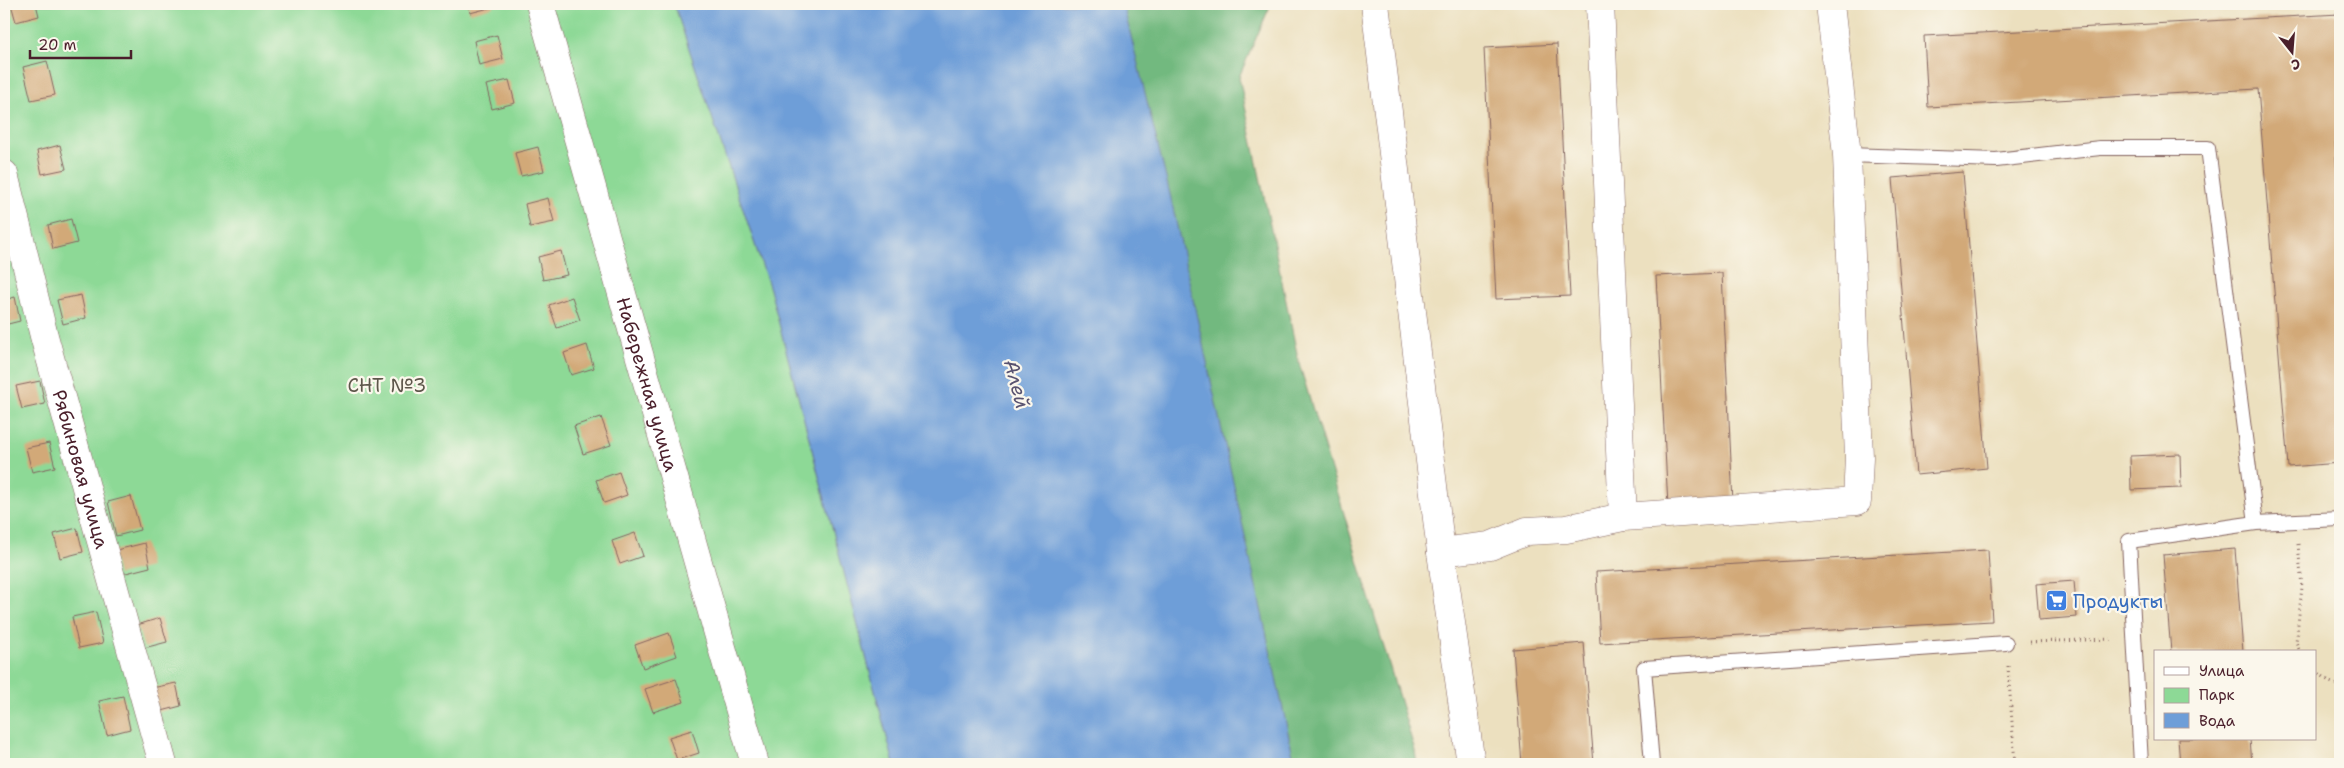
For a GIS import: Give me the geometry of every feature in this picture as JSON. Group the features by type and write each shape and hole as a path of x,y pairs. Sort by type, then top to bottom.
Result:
{"street":[{"name":"Набережная улица","path":"540,4 755,764"},
{"path":"1375,4 1442,552 1471,764"},
{"path":"1600,4 1623,517"},
{"path":"1442,552 1490,546 1527,531 1566,529 1623,517 1857,501 1859,457 1847,155 1830,4"},
{"name":"Рябиновая улица","path":"4,174 44,336 163,764"}],"lane":[{"path":"1847,155 1996,160 2100,148 2208,148 2256,523"},
{"path":"2141,764 2129,540 2256,523 2340,519"},
{"path":"1652,764 1644,668 2006,643"}],"path":[{"path":"2295,521 2302,587 2296,642 2299,650"},
{"path":"2015,764 2006,643 2134,638"},
{"path":"2316,671 2330,682 2340,686"}],"green space":[{"name":"СНТ №3","path":"4,4 674,4 770,289 894,764 4,764"},
{"path":"1108,4 1271,4 1239,77 1299,363 1415,751 1417,764 1236,764"}],"water":[{"name":"Алей","path":"674,4 1123,4 1170,194 1295,764 894,764 770,289"}],"building":[{"path":"11,4 36,4 39,16 16,22"},
{"path":"468,4 493,4 493,7 470,13"},
{"path":"2340,14 2340,141 2335,142 2340,228 2340,463 2288,467 2258,89 1928,107 1924,36"},
{"path":"497,35 503,59 479,65 474,41"},
{"path":"1557,44 1570,296 1496,299 1484,48"},
{"path":"47,61 55,95 31,100 23,67"},
{"path":"509,80 515,103 492,109 486,85"},
{"path":"60,145 66,169 42,174 37,151"},
{"path":"538,147 544,171 521,176 515,153"},
{"path":"1963,172 1987,468 1916,475 1892,178"},
{"path":"548,198 554,222 530,227 525,204"},
{"path":"71,219 77,243 53,249 48,225"},
{"path":"561,251 567,275 543,280 538,257"},
{"path":"1722,273 1733,503 1668,506 1656,276"},
{"path":"81,295 86,318 63,324 57,300"},
{"path":"15,297 20,321 4,325 4,300"},
{"path":"572,297 580,320 557,328 549,305"},
{"path":"587,345 594,368 571,375 564,353"},
{"path":"40,381 45,404 22,409 16,386"},
{"path":"601,417 611,445 583,454 574,426"},
{"path":"49,443 55,467 32,472 26,448"},
{"path":"2180,454 2181,488 2131,490 2130,456"},
{"path":"619,472 627,495 604,503 596,480"},
{"path":"131,496 140,530 116,536 108,502"},
{"path":"77,528 83,552 60,558 54,534"},
{"path":"635,533 643,556 620,564 612,541"},
{"path":"145,543 150,567 118,575 112,551"},
{"path":"2235,549 2243,650 2171,650 2163,555"},
{"path":"1988,550 1992,621 1600,643 1596,572"},
{"name":"Продукты","path":"2074,581 2077,617 2039,620 2036,584"},
{"path":"96,612 103,643 79,648 72,617"},
{"path":"160,618 167,642 144,648 137,625"},
{"path":"669,633 677,656 643,668 635,645"},
{"path":"1584,643 1594,764 1522,764 1513,649"},
{"path":"676,679 684,702 653,712 645,689"},
{"path":"176,683 181,706 158,712 152,688"},
{"path":"123,696 130,729 107,735 99,701"},
{"path":"692,730 699,753 677,760 669,737"},
{"path":"2178,740 2250,740 2252,764 2180,764"}],"place":[{"name":"Продукты","path":"2057,601"}]}
